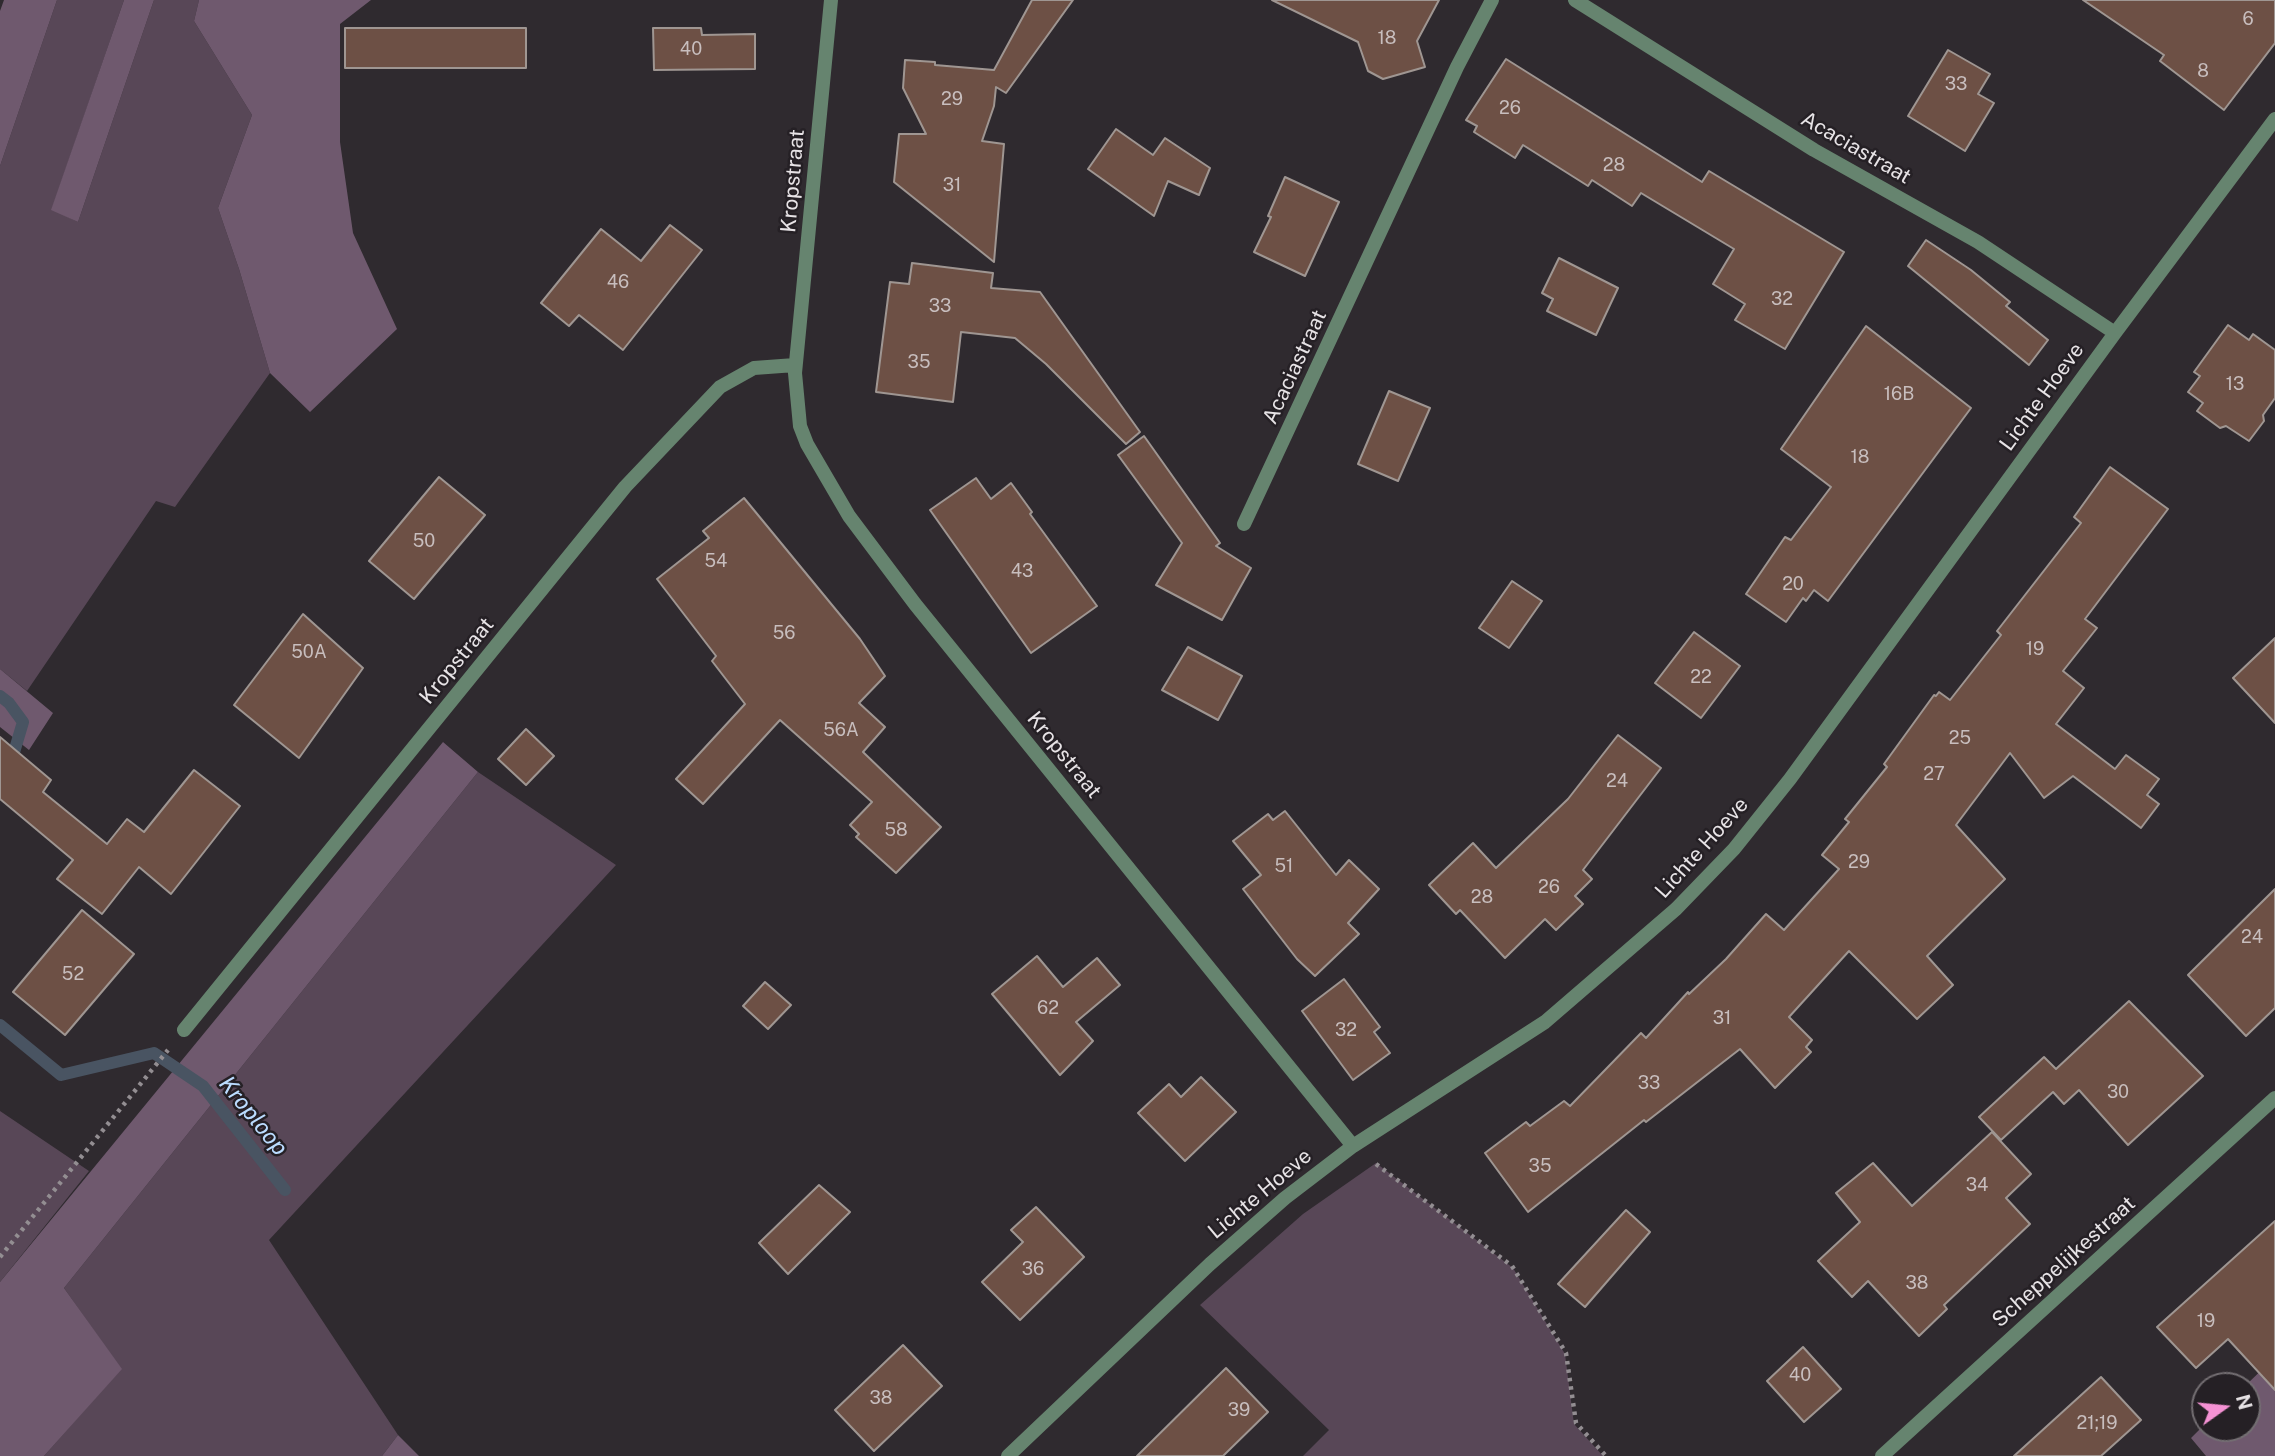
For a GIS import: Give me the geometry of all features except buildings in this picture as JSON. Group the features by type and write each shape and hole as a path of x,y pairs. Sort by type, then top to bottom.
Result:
{"street":[{"name":"Kropstraat","path":"831,0 795,365 800,426 807,444 849,516 915,604 1353,1146"},
{"name":"Acaciastraat","path":"1244,524 1457,67 1492,0"},
{"name":"Acaciastraat","path":"1576,0 1814,150 1978,242 2115,333"},
{"name":"Lichte Hoeve","path":"1008,1456 1210,1264 1285,1198 1353,1146 1545,1022 1676,909 1734,849 1790,779 2115,333 2275,119"},
{"name":"Kropstraat","path":"184,1030 625,487 720,387 754,368 795,365"},
{"name":"Scheppelijkestraat","path":"1882,1456 2275,1098"}],"path":[{"path":"0,1257 146,1079"},
{"path":"1353,1146 1512,1266 1566,1353 1576,1423 1606,1456"}],"shaded area":[{"path":"4,0 57,0 0,166 0,11"},
{"path":"57,0 124,0 52,209 78,222 154,0 199,0 194,21 252,115 218,208 270,373 175,507 156,501 27,691 0,669 0,166"},
{"path":"124,0 154,0 78,222 51,210"},
{"path":"199,0 371,0 340,24 340,142 353,233 397,329 310,412 270,373 218,208 252,115 194,21"},
{"path":"0,669 53,713 29,750 0,727"},
{"path":"443,742 478,772 64,1288 122,1369 44,1456 0,1456 0,1282"},
{"path":"478,772 616,865 269,1240 398,1435 382,1456 44,1456 121,1369 64,1288"},
{"path":"0,1111 89,1171 0,1282"},
{"path":"1376,1163 1513,1268 1565,1354 1574,1424 1603,1456 1303,1456 1329,1430 1200,1305 1303,1214"},
{"path":"2275,1357 2275,1456 2206,1456 2194,1442 2261,1442 2259,1372"},
{"path":"398,1435 419,1456 382,1456"}],"waterway":[{"name":"Kroploop","path":"0,696 9,703 23,722 12,759 0,776"},
{"name":"Kroploop","path":"0,1025 61,1075 154,1053 203,1086 285,1190"}]}
